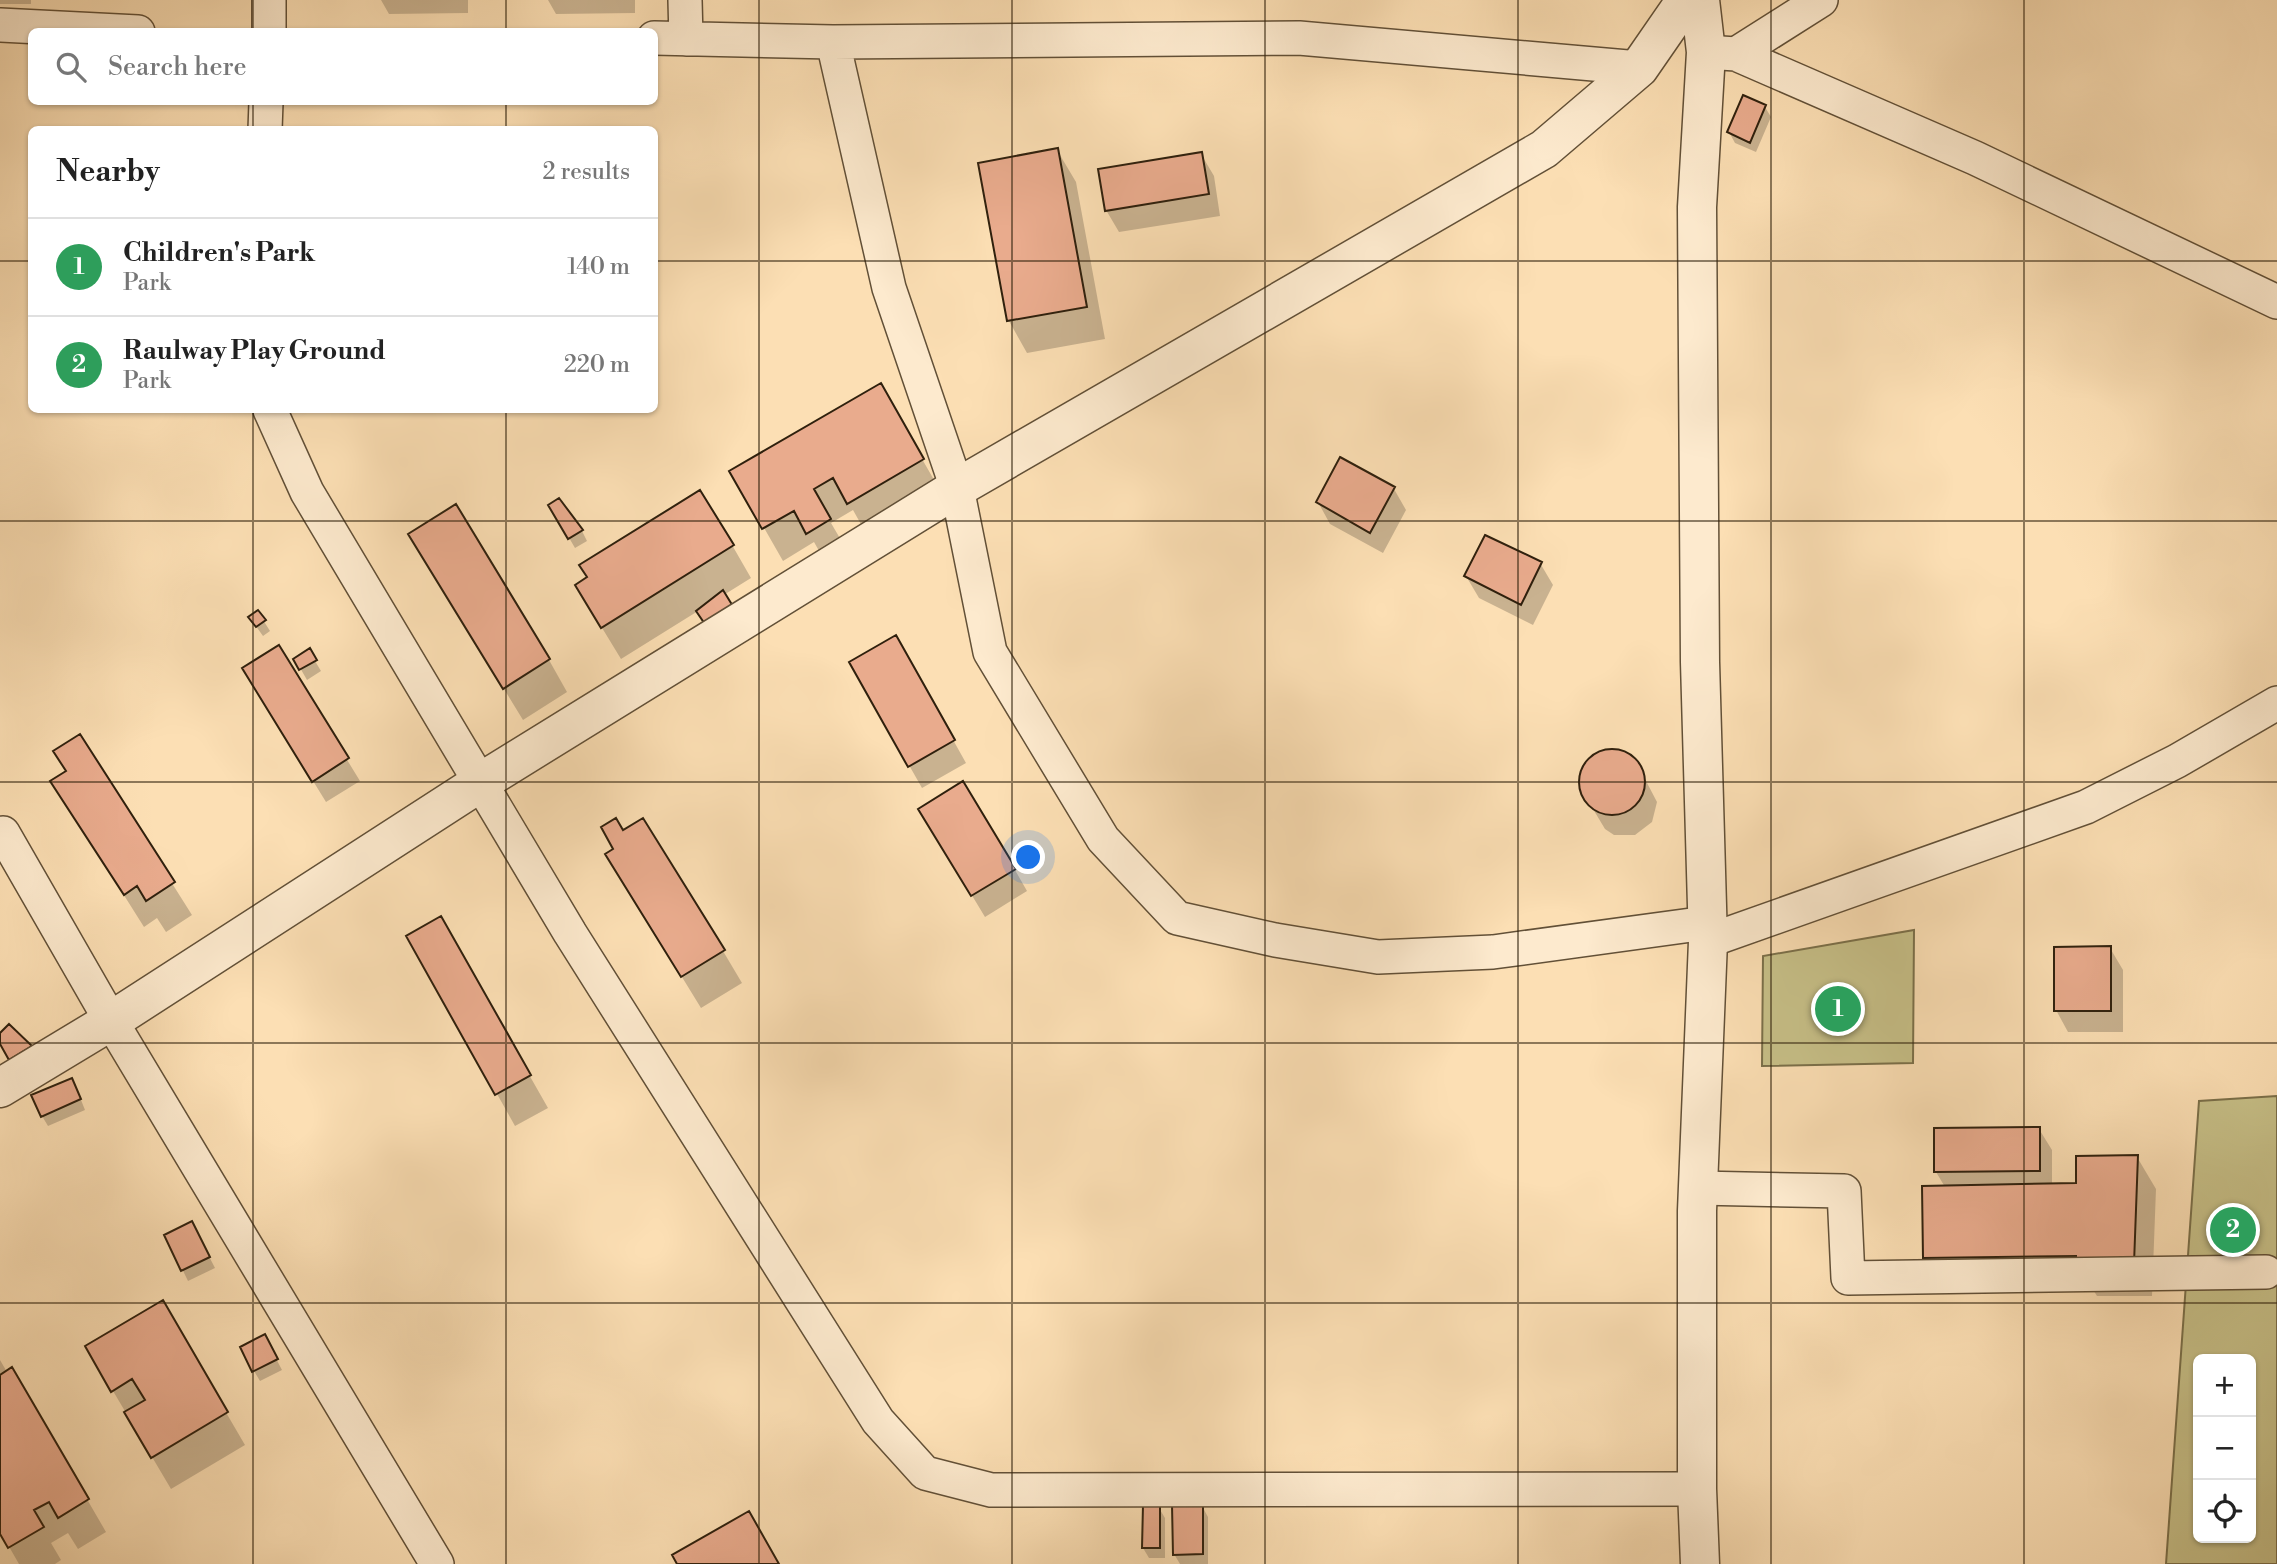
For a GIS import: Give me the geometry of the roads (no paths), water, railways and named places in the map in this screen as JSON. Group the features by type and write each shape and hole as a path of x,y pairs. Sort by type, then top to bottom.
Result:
{"street":[{"path":"269,0 269,28"},
{"path":"685,0 670,38 833,42 1299,37 1639,68"},
{"path":"0,1088 111,1021 481,782 957,488 1544,149 1639,68 1686,0"},
{"path":"1700,0 1721,53 1697,207 1700,662 1707,932 1698,1188 1697,1489 1700,1564"},
{"path":"1721,53 1821,0"},
{"path":"0,25 59,28"},
{"path":"833,42 889,288 957,488 990,652 1102,839 1177,918 1275,940 1378,957 1493,952 1707,932 2086,807 2178,761 2277,703"},
{"path":"1721,53 1975,159 2277,302"},
{"path":"265,126 266,105"},
{"path":"271,413 307,492 570,933 878,1421 925,1473 992,1490 1697,1489"},
{"path":"3,833 111,1021 437,1564"},
{"path":"1698,1188 1844,1191 1848,1278 2266,1272"}],"place":[{"name":"Children's Park","path":"1838,1009"},
{"name":"Raulway Play Ground","path":"2233,1230"}]}
